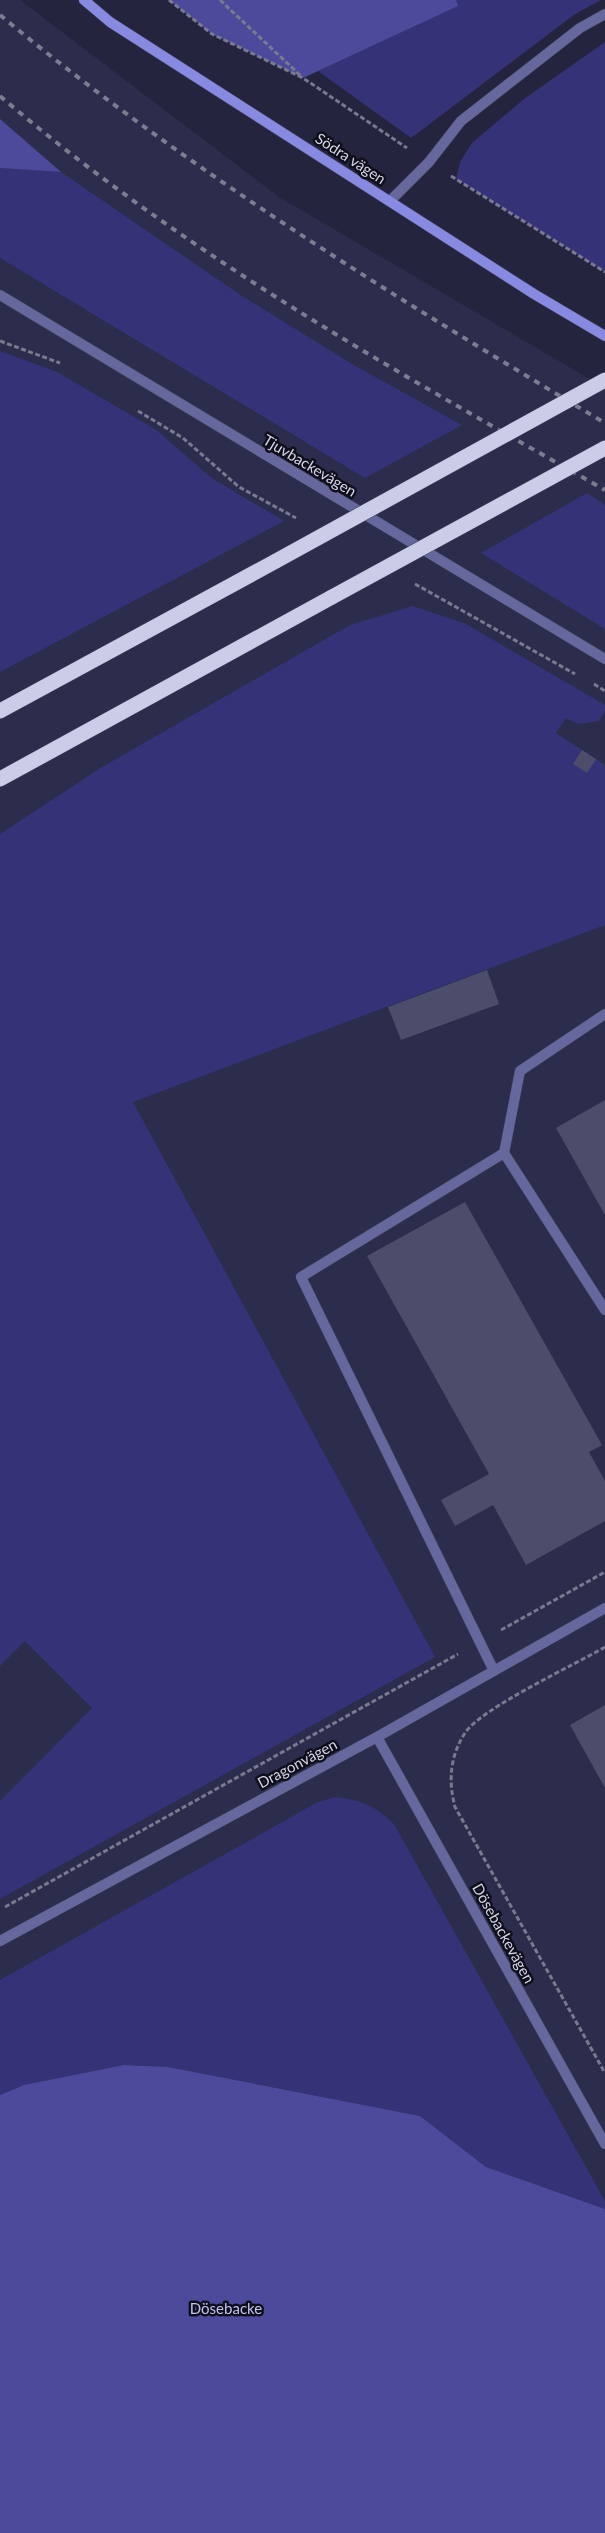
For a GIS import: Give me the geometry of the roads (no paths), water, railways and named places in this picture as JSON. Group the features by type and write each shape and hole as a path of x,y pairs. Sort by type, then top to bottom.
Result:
{"highway":[{"path":"0,711 605,380"},
{"path":"0,779 605,448"}],"main road":[{"name":"Södra vägen","path":"84,0 110,22 534,294 605,336"}],"street":[{"path":"390,200 429,162 461,121 580,28 605,14"},
{"name":"Tjuvbackevägen","path":"0,296 605,659"},
{"path":"605,1014 520,1071 504,1153 605,1310"},
{"path":"494,1672 301,1277 504,1153"},
{"name":"Dragonvägen","path":"0,1941 377,1737 605,1608"},
{"name":"Dösebackevägen","path":"377,1737 605,2144"}],"railway":[{"path":"0,15 71,72 219,180 371,280 605,423"},
{"path":"0,96 71,154 143,208 217,259 369,355 605,490"}],"park label":[{"name":"Dösebacke","path":"226,2308"}]}
